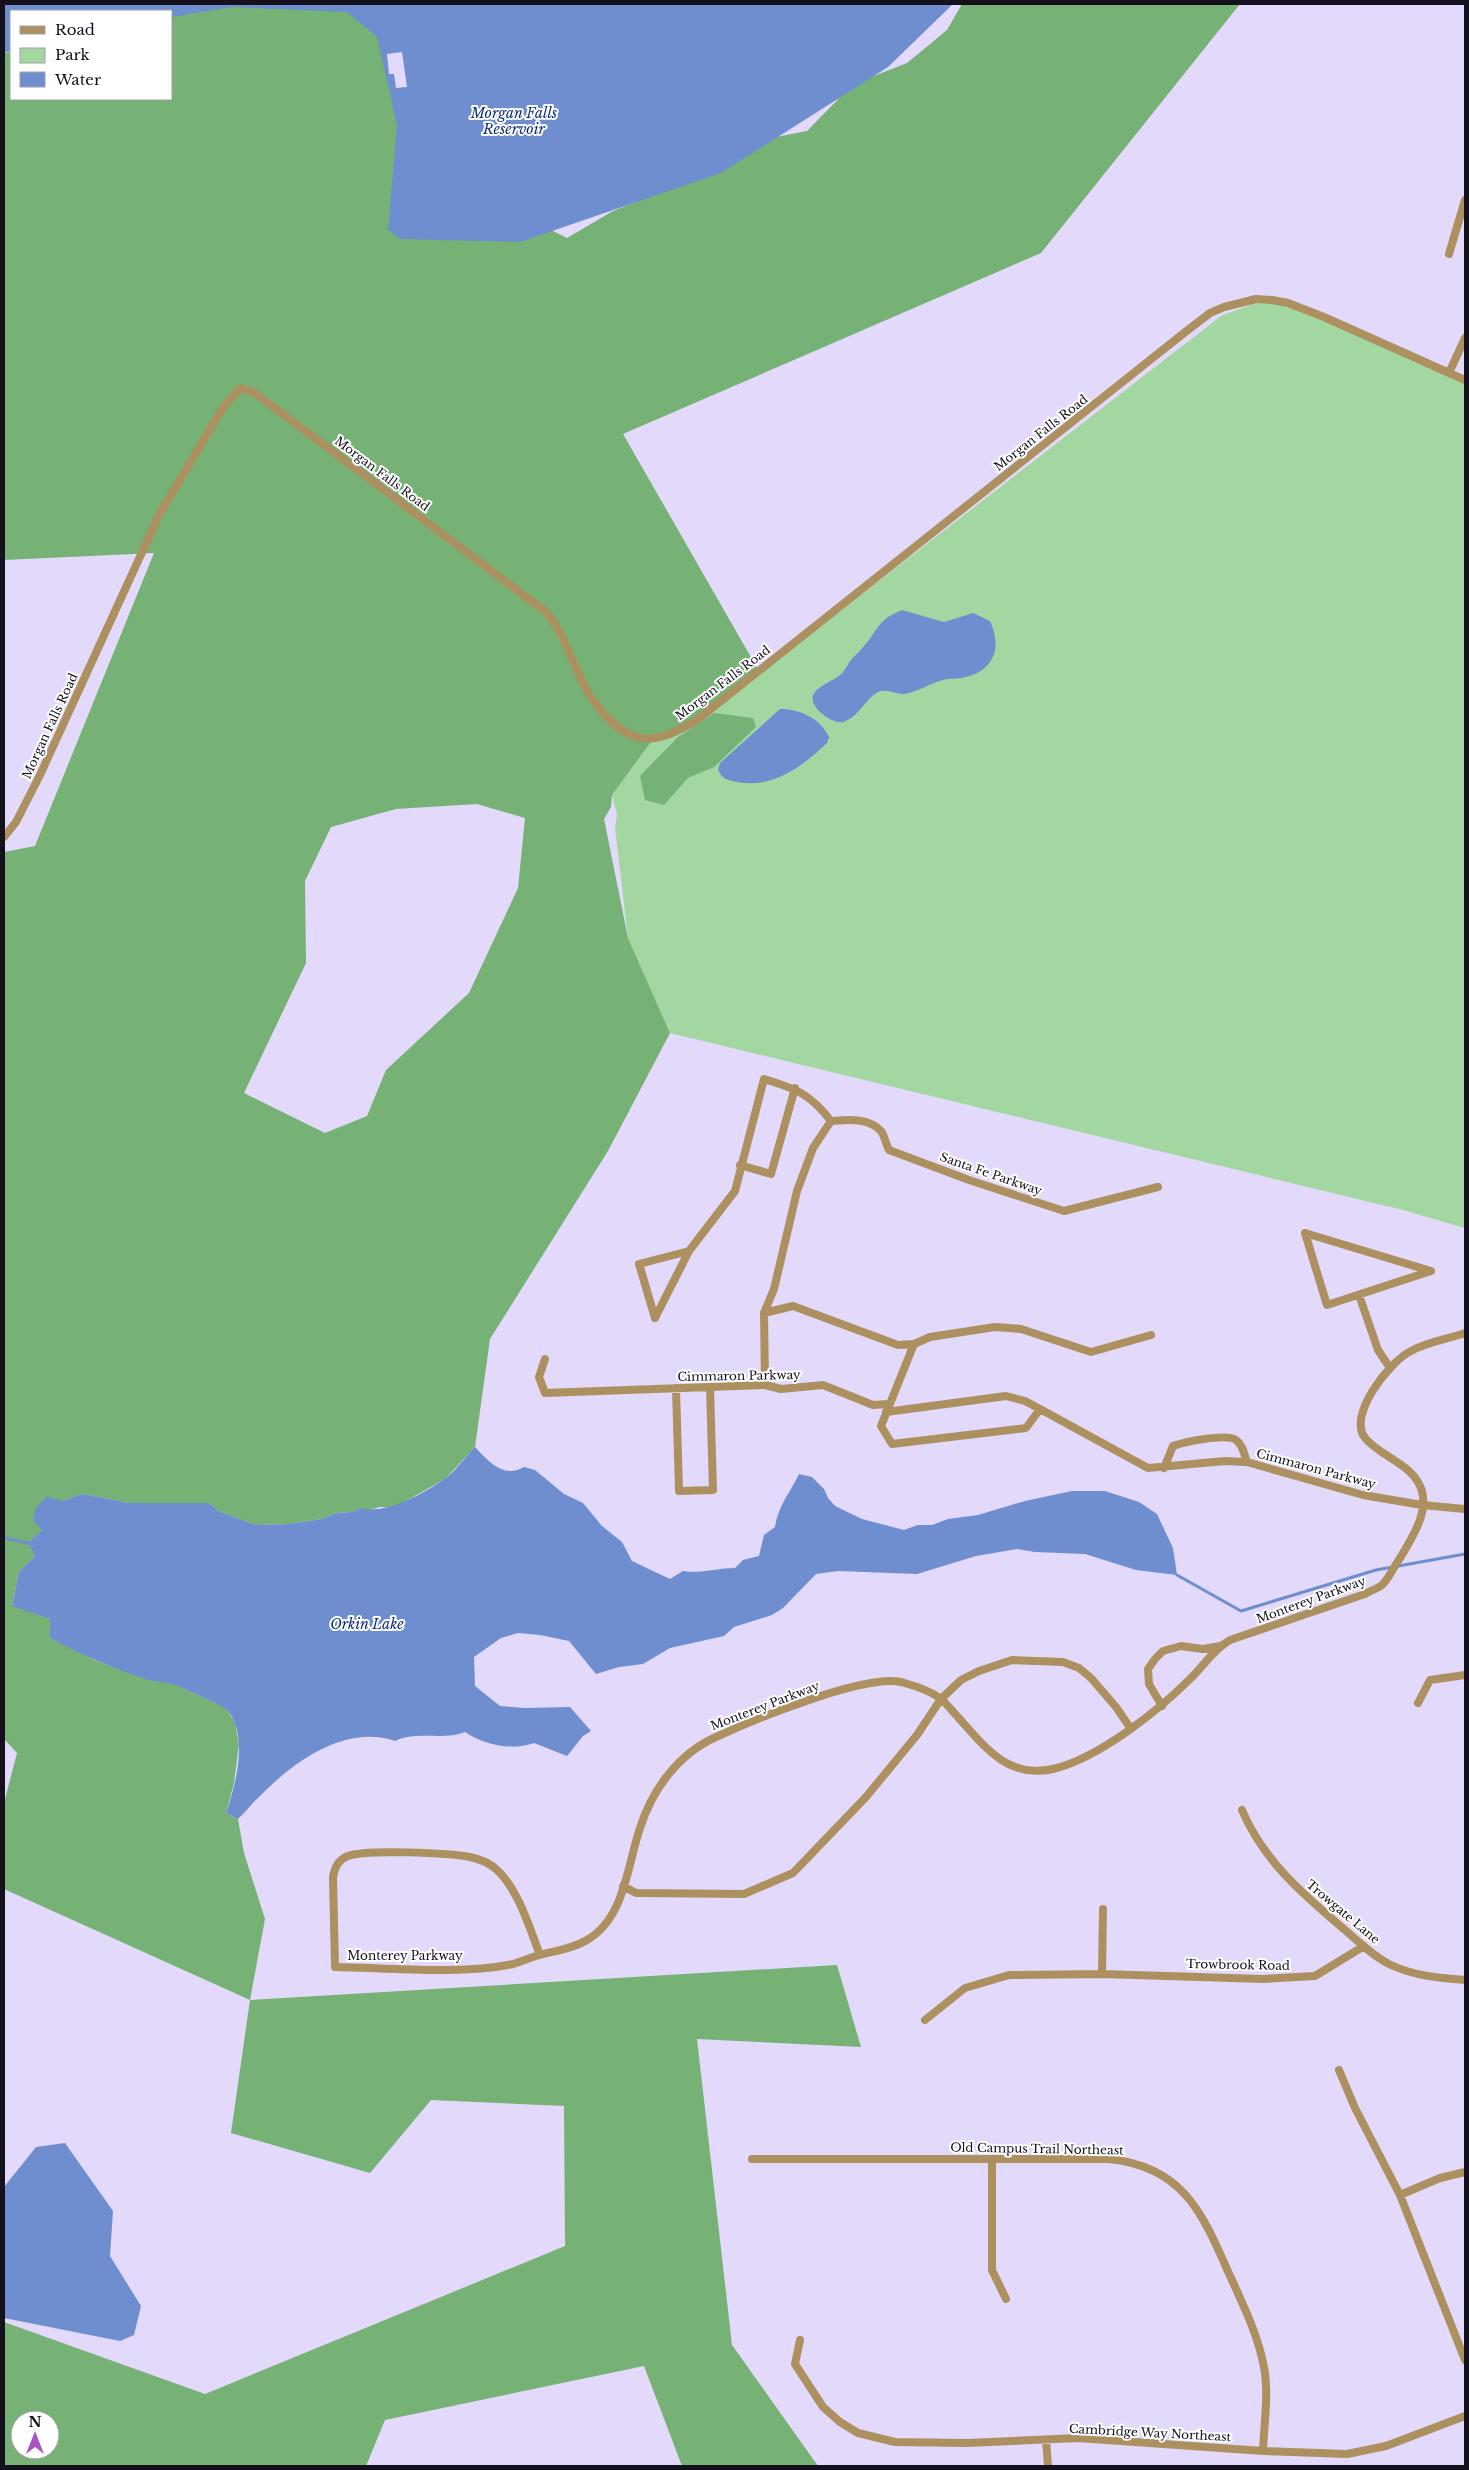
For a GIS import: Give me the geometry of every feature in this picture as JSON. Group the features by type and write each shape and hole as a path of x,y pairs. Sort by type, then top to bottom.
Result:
{"street":[{"path":"1449,254 1465,200"},
{"name":"Morgan Falls Road","path":"4,837 16,822 40,775 160,513 219,414 241,388 255,393 546,612 556,624 584,685 597,705 622,730 636,736 654,739 670,734 696,720 1210,313 1224,307 1256,299 1288,303 1324,317 1465,380"},
{"path":"1449,373 1465,338"},
{"path":"688,1251 639,1264 655,1318 688,1251 735,1191 740,1165 764,1079 795,1088 818,1104 831,1121 813,1148 797,1191 774,1289 764,1313 765,1385"},
{"path":"740,1165 771,1174 795,1088"},
{"name":"Santa Fe Parkway","path":"831,1121 851,1119 866,1122 881,1131 889,1150 968,1180 1064,1211 1158,1187"},
{"path":"1305,1233 1431,1271 1359,1295 1327,1305 1305,1233"},
{"path":"1359,1295 1378,1350 1390,1368"},
{"path":"764,1313 793,1306 898,1345 914,1344 930,1337 995,1327 1020,1329 1090,1352 1152,1335"},
{"path":"1422,1505 1418,1482 1365,1438 1360,1428 1360,1417 1363,1406 1390,1368 1410,1351 1465,1333"},
{"path":"914,1344 881,1426 892,1444 1026,1428 1040,1409"},
{"name":"Cimmaron Parkway","path":"545,1359 539,1377 545,1393 765,1385 781,1389 823,1385 873,1405 887,1408 1006,1396 1025,1401 1148,1468 1225,1461 1246,1462 1363,1496 1465,1509"},
{"path":"676,1388 680,1491 714,1490 710,1387"},
{"path":"1164,1468 1173,1446 1183,1442 1227,1437 1236,1440 1242,1448 1246,1462"},
{"name":"Monterey Parkway","path":"540,1955 525,1916 507,1880 497,1869 485,1862 471,1857 443,1854 365,1853 346,1856 340,1860 335,1868 333,1877 335,1967 485,1967 512,1964 570,1948 594,1935 614,1911 640,1826 654,1796 663,1780 686,1756 703,1743 829,1694 860,1684 885,1681 901,1682 941,1699 991,1755 1009,1765 1027,1770 1050,1769 1068,1764 1131,1729 1162,1706 1193,1677 1220,1646 1230,1640 1365,1594 1382,1584 1418,1525 1422,1505"},
{"name":"Monterey Parkway","path":"1162,1706 1149,1684 1148,1670 1155,1659 1163,1651 1181,1646 1203,1649 1220,1646"},
{"path":"623,1886 636,1893 744,1894 793,1873 866,1797 916,1735 941,1699 961,1680 1012,1660 1063,1662 1079,1668 1091,1678 1116,1707 1131,1729"},
{"path":"1418,1703 1430,1680 1465,1675"},
{"name":"Trowgate Lane","path":"1242,1810 1251,1831 1269,1858 1296,1887 1364,1946 1390,1964 1424,1976 1465,1980"},
{"path":"1102,1974 1103,1909"},
{"name":"Trowbrook Road","path":"925,2020 965,1988 1009,1975 1102,1974 1263,1979 1315,1976 1364,1946"},
{"path":"1339,2070 1354,2108 1400,2195 1465,2360"},
{"path":"992,2159 992,2270 1006,2299"},
{"name":"Old Campus Trail Northeast","path":"752,2160 992,2159 1127,2161 1159,2173 1186,2194 1204,2217 1259,2344 1266,2388 1263,2451"},
{"path":"1400,2195 1440,2178 1465,2172"},
{"name":"Cambridge Way Northeast","path":"800,2340 795,2364 823,2407 840,2422 858,2433 895,2442 1078,2438 1324,2454 1364,2452 1465,2416"},
{"path":"1046,2440 1048,2466"}],"green space":[{"path":"160,4 383,4 527,218 567,238 613,211 680,184 740,144 807,131 853,84 907,63 947,30 962,4 1240,4 1041,253 623,434 760,673 702,718 654,738 612,795 611,807 604,819 628,938 670,1033 608,1151 490,1339 475,1447 445,1479 395,1507 379,1507 368,1511 359,1508 353,1512 337,1513 322,1519 289,1524 256,1525 218,1511 209,1503 130,1503 82,1494 61,1501 42,1530 28,1543 35,1556 19,1572 12,1605 50,1619 50,1638 97,1661 151,1680 174,1684 226,1708 235,1723 239,1744 234,1783 226,1813 238,1819 244,1853 265,1919 250,2000 4,1889 4,1803 17,1753 4,1739 4,852 35,846 154,553 4,560 4,54 10,51 10,100 172,100 172,10","holes":["477,804 525,818 518,888 469,993 386,1070 367,1116 325,1133 244,1093 306,963 305,881 331,827 396,809"]},
{"path":"1274,296 1361,330 1465,381 1465,1228 1403,1210 670,1033 628,938 615,828 617,815 612,795 654,738 702,718 1221,316"},
{"path":"714,713 753,718 756,727 714,767 688,778 664,805 645,800 640,776 678,737"},
{"path":"837,1965 861,2047 697,2039 732,2345 818,2466 682,2466 644,2366 385,2420 366,2466 4,2466 4,2322 205,2394 565,2246 564,2106 431,2100 370,2173 231,2133 250,2000"}],"water":[{"name":"Morgan Falls Reservoir","path":"4,4 953,4 888,67 721,173 520,242 400,239 388,230 397,125 377,37 347,12 232,7 172,17 172,10 10,10 10,50 4,53"},
{"path":"902,610 944,622 973,613 990,621 994,631 995,650 988,665 973,675 943,680 904,694 878,692 849,720 843,722 826,717 816,708 813,702 815,692 842,673 882,622"},
{"path":"780,709 802,713 815,720 829,737 827,743 797,768 774,779 750,783 728,780 723,777 718,770 720,763"},
{"name":"Orkin Lake","path":"475,1447 491,1463 503,1470 517,1470 524,1467 535,1470 564,1494 583,1503 602,1526 622,1542 632,1561 670,1579 683,1571 696,1572 735,1568 743,1560 759,1556 764,1535 775,1527 782,1506 799,1474 812,1477 824,1489 828,1498 835,1506 862,1519 904,1530 918,1525 932,1525 948,1519 978,1515 1025,1501 1072,1491 1105,1491 1139,1502 1157,1514 1173,1548 1177,1575 1136,1570 1085,1554 1035,1552 1017,1549 976,1556 917,1574 838,1571 816,1574 783,1608 772,1615 734,1627 724,1636 670,1648 643,1664 619,1667 596,1674 569,1641 518,1633 501,1638 474,1657 475,1686 500,1706 525,1708 570,1707 591,1731 583,1736 567,1756 534,1743 508,1746 489,1743 465,1732 448,1736 412,1736 395,1741 376,1737 357,1738 339,1742 304,1759 273,1784 238,1819 226,1813 237,1774 239,1746 234,1720 227,1710 176,1685 136,1676 74,1650 50,1638 50,1619 12,1606 19,1572 35,1556 28,1543 42,1530 33,1520 36,1508 47,1496 61,1501 82,1494 130,1503 209,1503 218,1511 256,1525 289,1524 322,1519 337,1513 353,1512 359,1508 380,1509 403,1502 424,1492 447,1477"},
{"path":"65,2143 113,2211 110,2256 141,2306 134,2335 120,2341 4,2318 4,2187 36,2147"}],"pier":[{"path":"402,52 407,87 396,88 394,74 389,74 387,54"}],"waterway":[{"path":"4,1538 28,1543"},
{"path":"1177,1575 1241,1611 1376,1570 1465,1554"}]}
